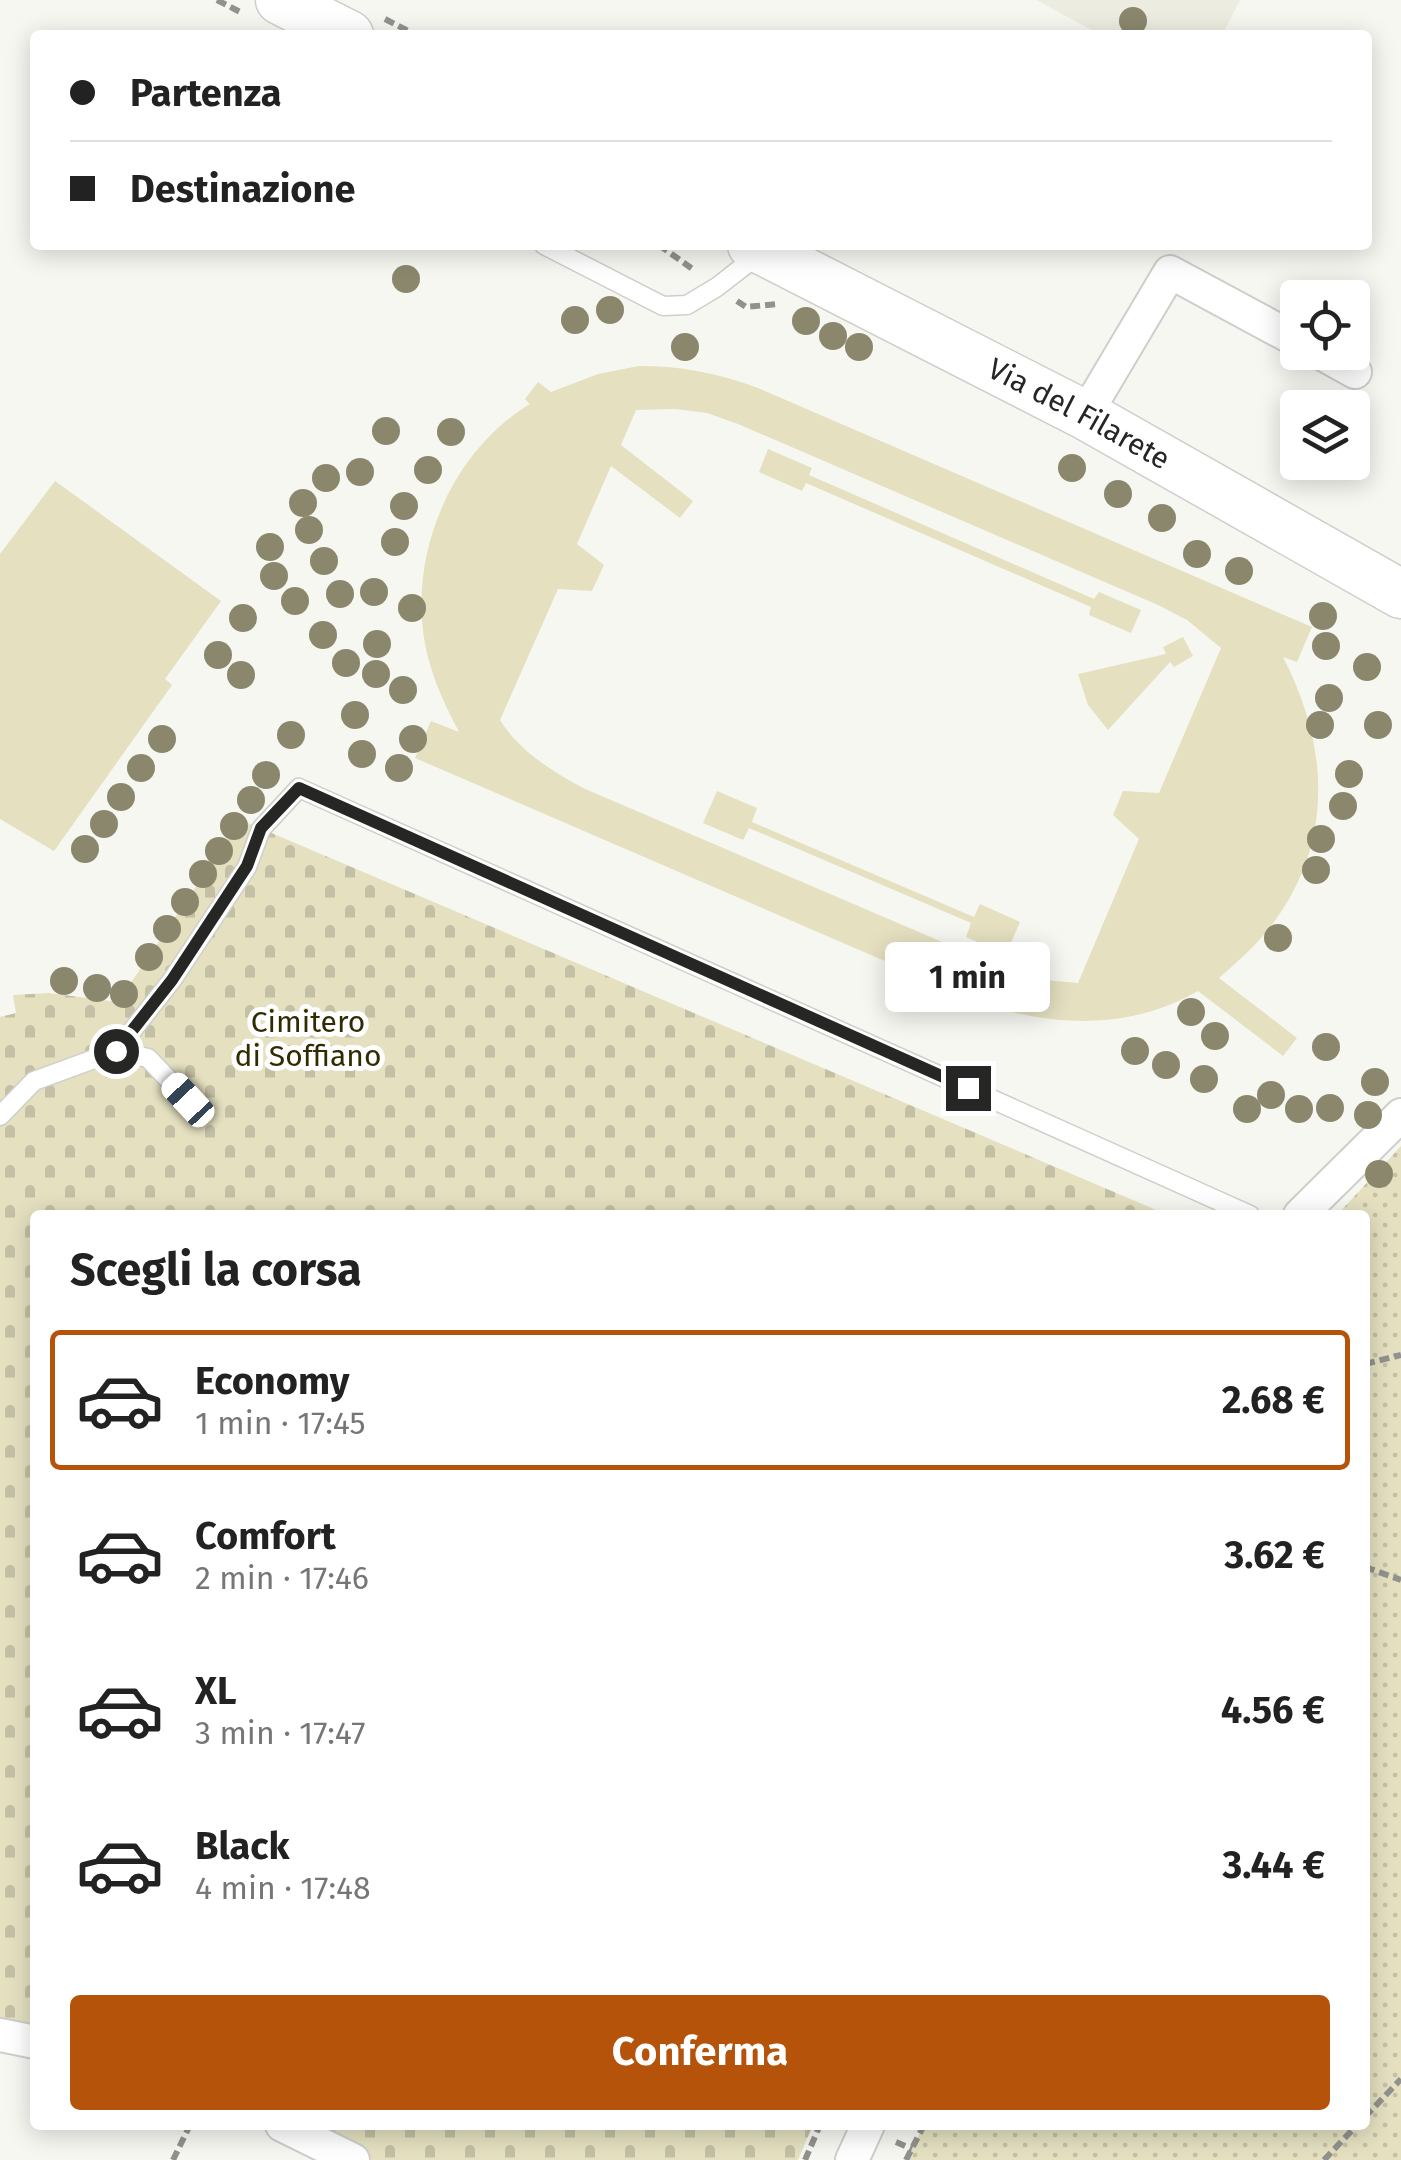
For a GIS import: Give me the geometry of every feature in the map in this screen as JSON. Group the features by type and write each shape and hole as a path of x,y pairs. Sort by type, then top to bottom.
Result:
{"street":[{"path":"280,0 339,30"},
{"name":"Via del Filarete","path":"762,250 1086,415 1401,594"},
{"path":"1086,415 1170,272 1280,331"},
{"path":"1351,370 1355,372"},
{"path":"1305,1210 1401,1115"},
{"path":"0,2034 30,2041"},
{"path":"292,2130 353,2160"},
{"path":"852,2160 866,2130"}],"lane":[{"path":"554,250 663,306 687,305 717,287 756,250"},
{"path":"0,1116 34,1081 116,1051 172,980 247,866 261,828 299,788 1239,1210"},
{"path":"116,1051 148,1058 188,1100"}],"path":[{"path":"1370,1363 1401,1355"},
{"path":"1370,1569 1401,1580"},
{"path":"1370,2112 1401,2079"},
{"path":"172,2160 187,2130"},
{"path":"805,2160 818,2130"},
{"path":"906,2160 921,2130"},
{"path":"1324,2160 1352,2130"}],"shaded area":[{"path":"1036,0 1240,0 1225,30 1092,30"}],"green space":[{"path":"639,366 670,367 714,374 758,388 1312,627 1297,662 1283,657 1309,723 1316,757 1316,825 1294,890 1274,922 1219,978 1297,1038 1283,1056 1198,991 1147,1012 1095,1021 1042,1018 989,1006 415,758 431,721 459,732 432,670 422,625 427,552 438,516 475,452 500,426 530,404 525,399 538,382 551,392 598,374","holes":["636,410 707,413 1158,605 1187,620 1221,648 1159,793 1123,791 1113,815 1139,839 1078,983 1034,979 1003,968 583,788 527,751 500,720 558,589 592,591 604,565 577,544 611,466 680,518 693,501 621,445"]},
{"path":"768,449 812,468 809,475 1094,599 1099,592 1141,610 1131,633 1089,615 1091,607 806,483 802,491 759,472"},
{"path":"55,481 221,601 165,679 172,685 54,851 0,819 0,554"},
{"path":"1183,637 1193,656 1174,667 1170,662 1108,730 1088,705 1078,674 1166,654 1163,647"},
{"path":"717,791 757,808 752,822 974,917 980,904 1020,922 1006,954 966,937 971,923 749,828 743,840 703,823"},
{"name":"Cimitero di Soffiano","path":"241,820 1156,1210 30,1210 30,2026 0,2020 0,1017 16,1013 13,995 49,993 118,1002"},
{"path":"1401,1146 1401,2160 906,2160 921,2130 1370,2130 1370,1210 1342,1210"},
{"path":"318,2130 811,2130 798,2160 370,2160"}],"route":[{"path":"116,1051 172,980 247,866 261,828 299,788 968,1088"}]}
